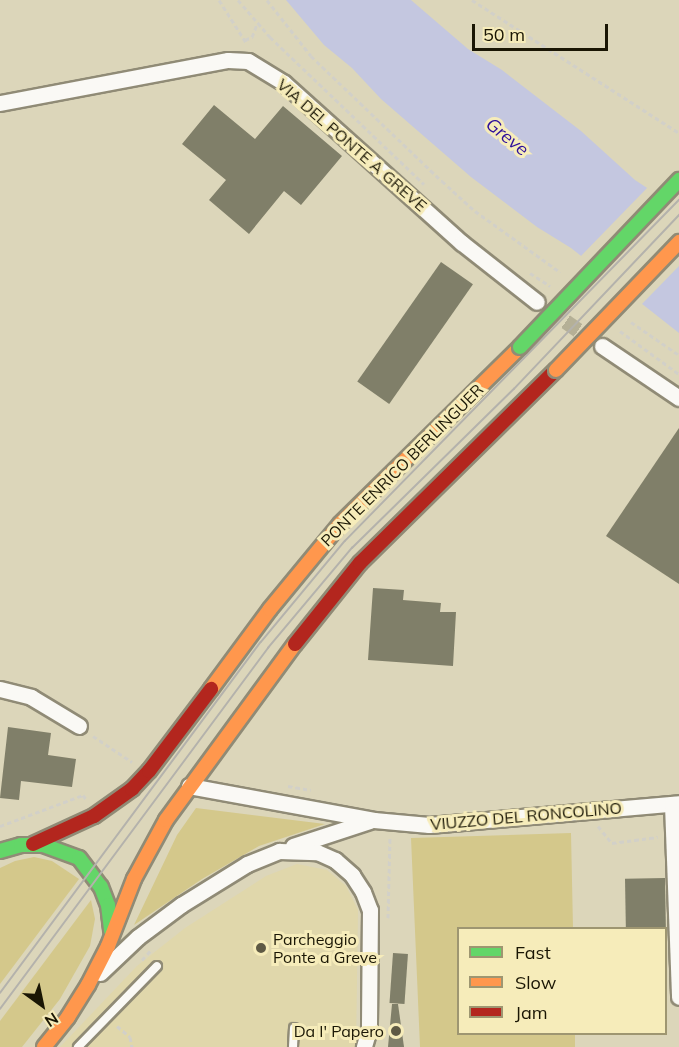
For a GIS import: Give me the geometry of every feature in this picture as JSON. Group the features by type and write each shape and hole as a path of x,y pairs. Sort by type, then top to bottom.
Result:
{"main road":[{"name":"PONTE ENRICO BERLINGUER","path":"33,844 106,809 149,771 270,609 340,524 520,347 679,180"},
{"path":"44,1047 68,1017 88,985 144,857 189,786 309,624 360,563 556,370 679,242"},
{"path":"0,851 33,844 70,853 91,871 102,887 108,905 111,935"}],"street":[{"name":"VIA DEL PONTE A GREVE","path":"0,103 228,60 248,62 284,83 462,243 537,302"},
{"path":"602,346 679,398"},
{"path":"0,689 31,697 79,726"},
{"name":"VIUZZO DEL RONCOLINO","path":"189,786 374,820 429,825 676,803"},
{"path":"676,803 679,997"},
{"name":"VIUZZO DEL RONCOLINO","path":"88,985 138,937 181,905 247,864 279,851 374,820"},
{"path":"279,851 310,850 323,854 342,865 363,892 371,917 369,1029 364,1047"}],"lane":[{"path":"78,1047 157,966"},
{"path":"293,1047 294,1029"}],"path":[{"path":"219,0 245,40 252,37 258,23"},
{"path":"238,0 258,23 429,189"},
{"path":"267,0 311,56 442,181 475,211 560,273"},
{"path":"472,0 679,133"},
{"path":"521,267 550,286"},
{"path":"627,319 679,355"},
{"path":"616,328 679,374"},
{"path":"79,726 149,771"},
{"path":"284,786 316,791"},
{"path":"136,967 159,943"},
{"path":"111,1021 130,1037 132,1047"}],"shaded area":[{"path":"196,808 325,824 259,846 202,879 134,925 177,835"},
{"path":"571,833 573,927 457,927 457,1035 575,1035 575,1047 420,1047 411,838"},
{"path":"34,857 52,861 79,879 0,984 0,868 15,861"},
{"name":"Parcheggio Ponte a Greve","path":"297,864 327,870 346,886 358,910 356,1047 60,1047 137,966 185,928 266,876"},
{"path":"91,900 95,919 90,946 60,999 22,1047 0,1047 0,1021"}],"water":[{"name":"Greve","path":"286,0 411,0 468,49 502,70 581,131 635,180 679,209 679,333 571,248 537,227 471,177 381,99 352,68 324,45"}],"pier":[{"path":"649,186 679,205 679,266 641,305 579,258"}],"building":[{"path":"214,105 255,139 283,106 342,156 301,205 284,191 249,234 209,200 226,180 182,144"},
{"path":"441,262 473,284 389,404 357,382"},
{"path":"679,428 679,584 606,536"},
{"path":"373,588 404,590 403,600 441,603 440,612 456,612 453,666 368,660"},
{"path":"8,727 51,733 48,755 76,759 72,787 21,781 19,800 0,798"},
{"path":"665,878 666,927 626,927 625,879"},
{"path":"393,953 408,954 404,1004 390,1003"},
{"name":"Da I' Papero","path":"392,1004 398,1004 404,1047 388,1047"}],"tunnel":[{"path":"547,308 594,341"}],"tram line":[{"path":"0,993 261,642 345,541 679,200"},
{"path":"0,1009 268,648 352,548 514,389 679,215"}],"traffic: fast":[{"path":"520,347 679,180"},
{"path":"0,851 21,845 43,845 79,858 101,887 108,905 111,931"}],"traffic: slow":[{"path":"556,370 679,242"},
{"path":"211,689 270,609 340,524 520,347"},
{"path":"44,1047 68,1017 88,985 108,946 134,879 166,820 295,644"}],"traffic: jam":[{"path":"295,644 360,563 556,370"},
{"path":"33,844 94,816 132,789 149,771 211,689"}],"place":[{"name":"Parcheggio Ponte a Greve","path":"261,948"},
{"name":"Da I' Papero","path":"396,1031"}]}
